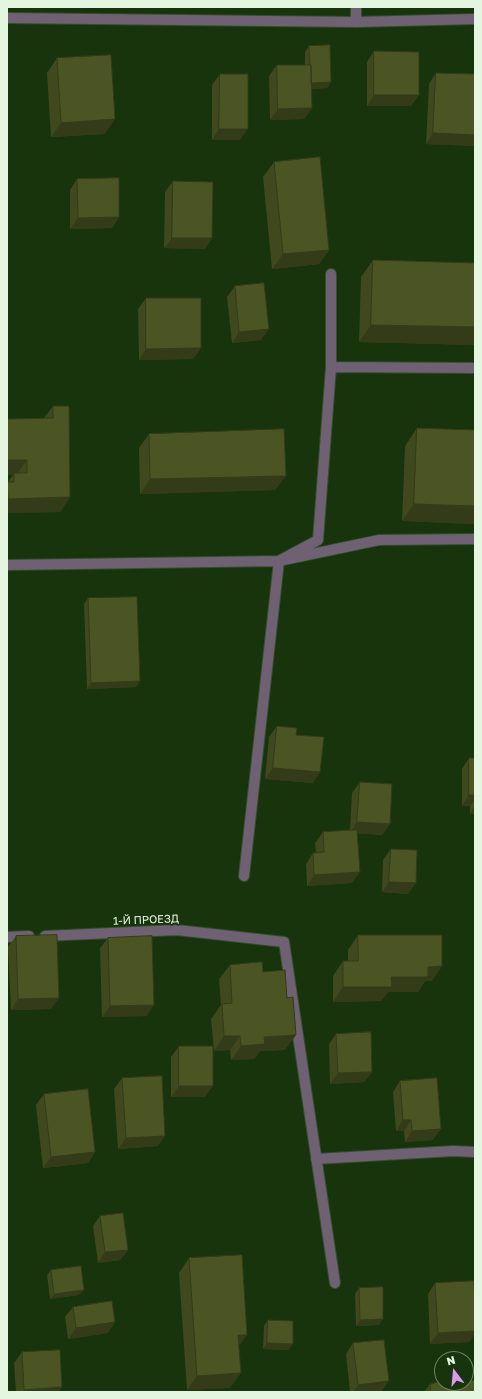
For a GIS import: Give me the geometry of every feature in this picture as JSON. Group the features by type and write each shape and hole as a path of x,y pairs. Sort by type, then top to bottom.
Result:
{"street":[{"path":"356,7 356,22"},
{"path":"7,18 356,22 475,19"},
{"path":"279,561 318,540 331,367 331,274"},
{"path":"331,367 475,368"},
{"path":"7,565 279,561 379,540 475,539"},
{"path":"244,876 279,561"},
{"name":"1-Й ПРОЕЗД","path":"7,937 177,930 284,942 316,1159"},
{"path":"335,1283 316,1159 453,1151 475,1152"}],"building":[{"path":"330,45 331,82 311,83 309,46"},
{"path":"374,51 419,52 419,95 374,95"},
{"path":"111,55 115,119 61,123 57,58"},
{"path":"277,65 311,65 312,108 278,109"},
{"path":"436,73 475,74 475,135 433,133"},
{"path":"220,74 248,74 248,129 219,129"},
{"path":"320,157 329,250 283,254 274,162"},
{"path":"119,178 119,217 78,218 77,179"},
{"path":"173,181 213,182 212,238 172,238"},
{"path":"373,260 475,263 475,327 371,325"},
{"path":"264,283 269,329 239,332 235,286"},
{"path":"146,298 201,298 201,348 146,349"},
{"path":"53,406 69,406 70,497 8,499 7,482 14,482 14,473 27,473 27,460 7,460 7,419 53,418"},
{"path":"417,428 475,430 475,506 414,504"},
{"path":"284,429 286,476 150,479 149,434"},
{"path":"137,597 140,681 91,683 88,598"},
{"path":"277,726 297,728 296,735 324,737 320,772 273,768"},
{"path":"469,758 475,758 475,795 469,795"},
{"path":"360,782 392,784 390,824 357,822"},
{"path":"357,830 360,872 314,875 313,853 324,852 323,832"},
{"path":"391,849 417,850 416,883 389,882"},
{"path":"57,935 59,998 18,999 16,936"},
{"path":"358,935 442,935 442,966 428,967 428,977 391,977 392,987 343,987 343,961 358,961"},
{"path":"152,936 154,1005 110,1006 108,938"},
{"path":"262,962 263,972 285,970 287,998 293,997 296,1035 264,1037 265,1044 241,1046 240,1036 224,1036 222,1004 232,1003 230,965"},
{"path":"371,1032 372,1072 338,1073 336,1034"},
{"path":"179,1046 213,1046 213,1086 179,1086"},
{"path":"162,1076 165,1136 126,1138 122,1078"},
{"path":"437,1078 441,1129 412,1131 411,1120 403,1120 400,1081"},
{"path":"88,1089 95,1152 51,1157 44,1094"},
{"path":"123,1213 128,1250 105,1252 100,1216"},
{"path":"242,1255 247,1335 238,1335 241,1373 197,1376 189,1258"},
{"path":"81,1266 84,1290 54,1294 51,1270"},
{"path":"474,1281 475,1331 438,1333 435,1283"},
{"path":"383,1287 383,1319 360,1320 359,1288"},
{"path":"112,1301 115,1322 76,1328 73,1307"},
{"path":"268,1320 293,1321 293,1344 267,1343"},
{"path":"384,1340 389,1381 358,1385 353,1343"},
{"path":"60,1350 62,1387 24,1390 22,1352"},
{"path":"475,1380 475,1392 431,1392 430,1384 434,1383 434,1391 474,1391"}]}
